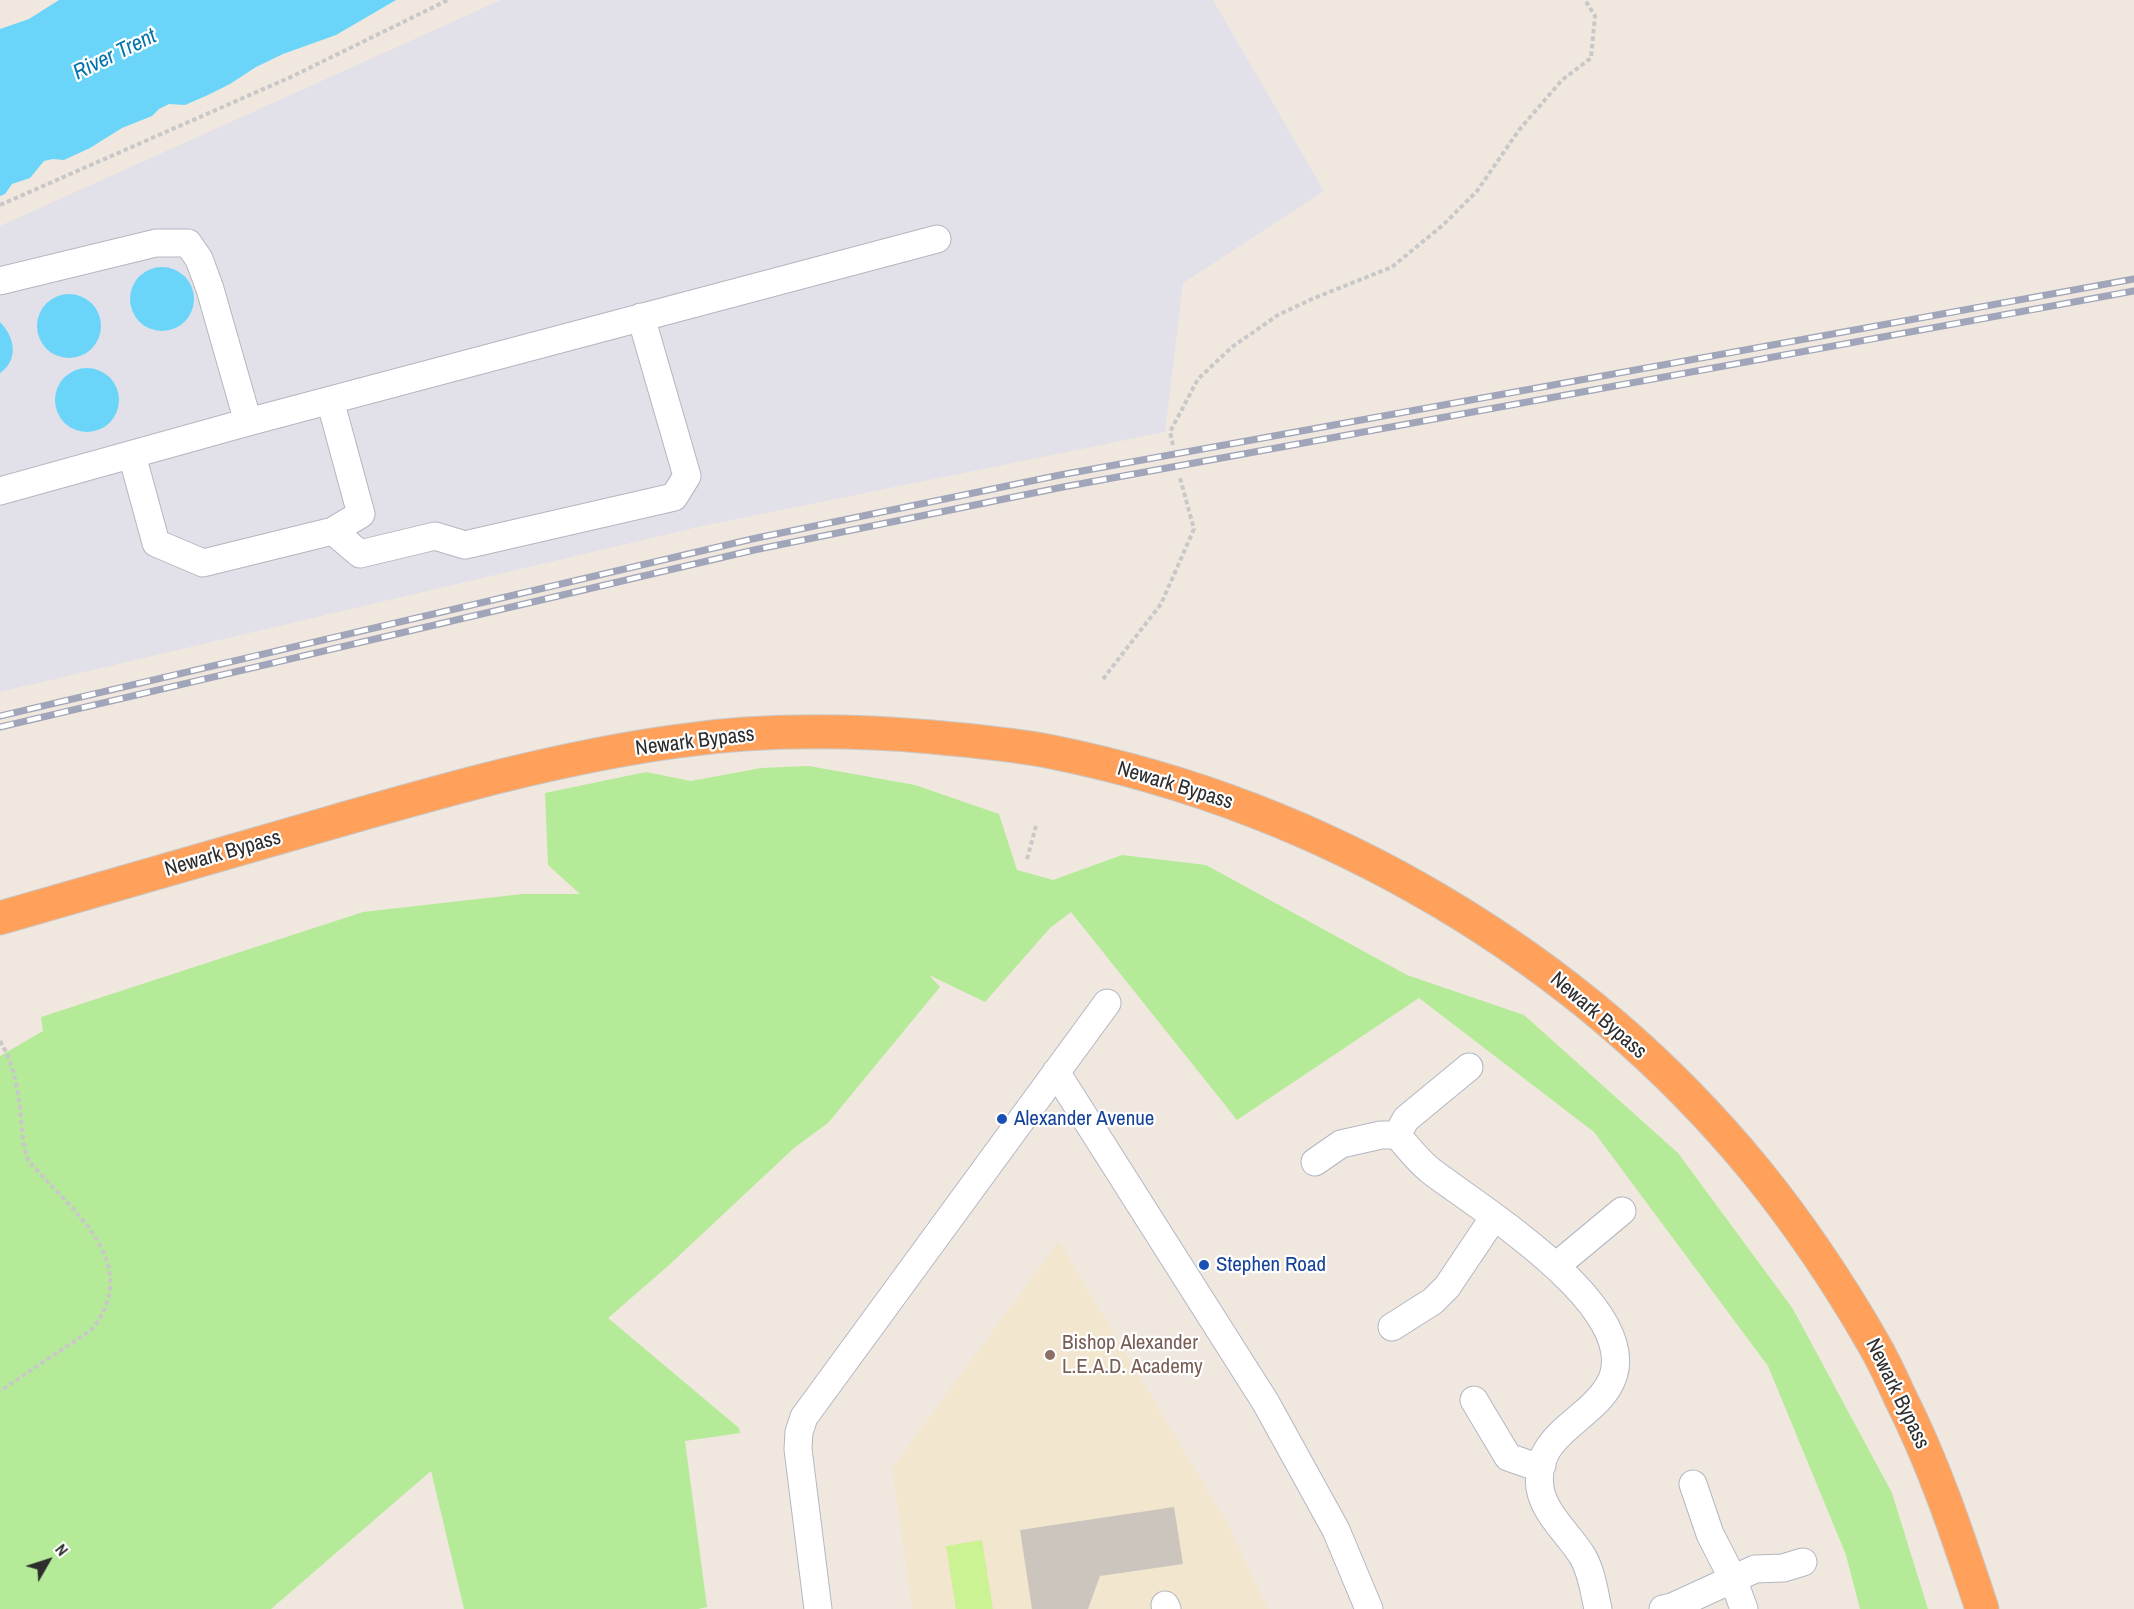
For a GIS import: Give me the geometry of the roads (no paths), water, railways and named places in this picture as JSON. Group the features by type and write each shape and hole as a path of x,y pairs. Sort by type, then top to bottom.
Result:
{"highway":[{"name":"Newark Bypass","path":"0,918 414,799 579,758 682,740 793,732 892,734 989,742 1050,752 1140,772 1233,802 1341,848 1419,888 1484,928 1548,972 1611,1024 1687,1094 1756,1172 1818,1256 1875,1345 1916,1429 1947,1503 1982,1609"}],"street":[{"path":"0,491 330,400 937,239"},
{"path":"0,281 156,243 188,243 199,259 210,289 249,422"},
{"path":"333,531 360,554 435,536 465,545 674,497 687,476 641,317"},
{"path":"132,454 156,543 203,563 333,531 361,514 330,400"},
{"path":"818,1609 798,1449 798,1432 804,1417 1107,1003"},
{"path":"1396,1135 1406,1119 1469,1067"},
{"path":"1056,1072 1266,1403 1336,1530 1369,1609"},
{"path":"1315,1162 1341,1143 1381,1135 1396,1135 1430,1170 1527,1240 1556,1266 1607,1327 1615,1355 1611,1382 1606,1391 1551,1444 1542,1465 1540,1479 1540,1491 1546,1506 1583,1557 1591,1577 1598,1609"},
{"path":"1556,1266 1622,1210"},
{"path":"1392,1327 1433,1301 1447,1287 1494,1217"},
{"path":"1474,1400 1508,1457 1528,1464 1542,1465"},
{"path":"1693,1485 1710,1533 1734,1579 1744,1609"},
{"path":"1663,1609 1755,1569 1783,1568 1803,1562"}],"water":[{"name":"River Trent","path":"59,0 396,0 336,35 283,54 208,95 185,105 169,104 152,116 122,128 90,148 64,160 44,161 30,178 12,184 5,194 0,196 0,29 29,19"},
{"path":"162,267 180,273 188,281 194,299 188,317 180,325 162,331 144,325 136,317 130,299 136,281 144,273"},
{"path":"69,294 87,300 95,308 101,326 95,344 87,352 69,358 51,352 43,344 37,326 43,308 51,300"},
{"path":"0,322 9,334 13,348 10,362 0,373"},
{"path":"87,368 105,374 113,382 119,400 113,418 105,426 87,432 69,426 61,418 55,400 61,382 69,374"}],"railway":[{"path":"0,716 752,539 1060,475 2134,279"},
{"path":"0,727 754,550 1063,487 2134,291"}],"place":[{"name":"Alexander Avenue","path":"1002,1119"},
{"name":"Stephen Road","path":"1204,1265"},
{"name":"Bishop Alexander L.E.A.D. Academy","path":"1050,1355"}]}
